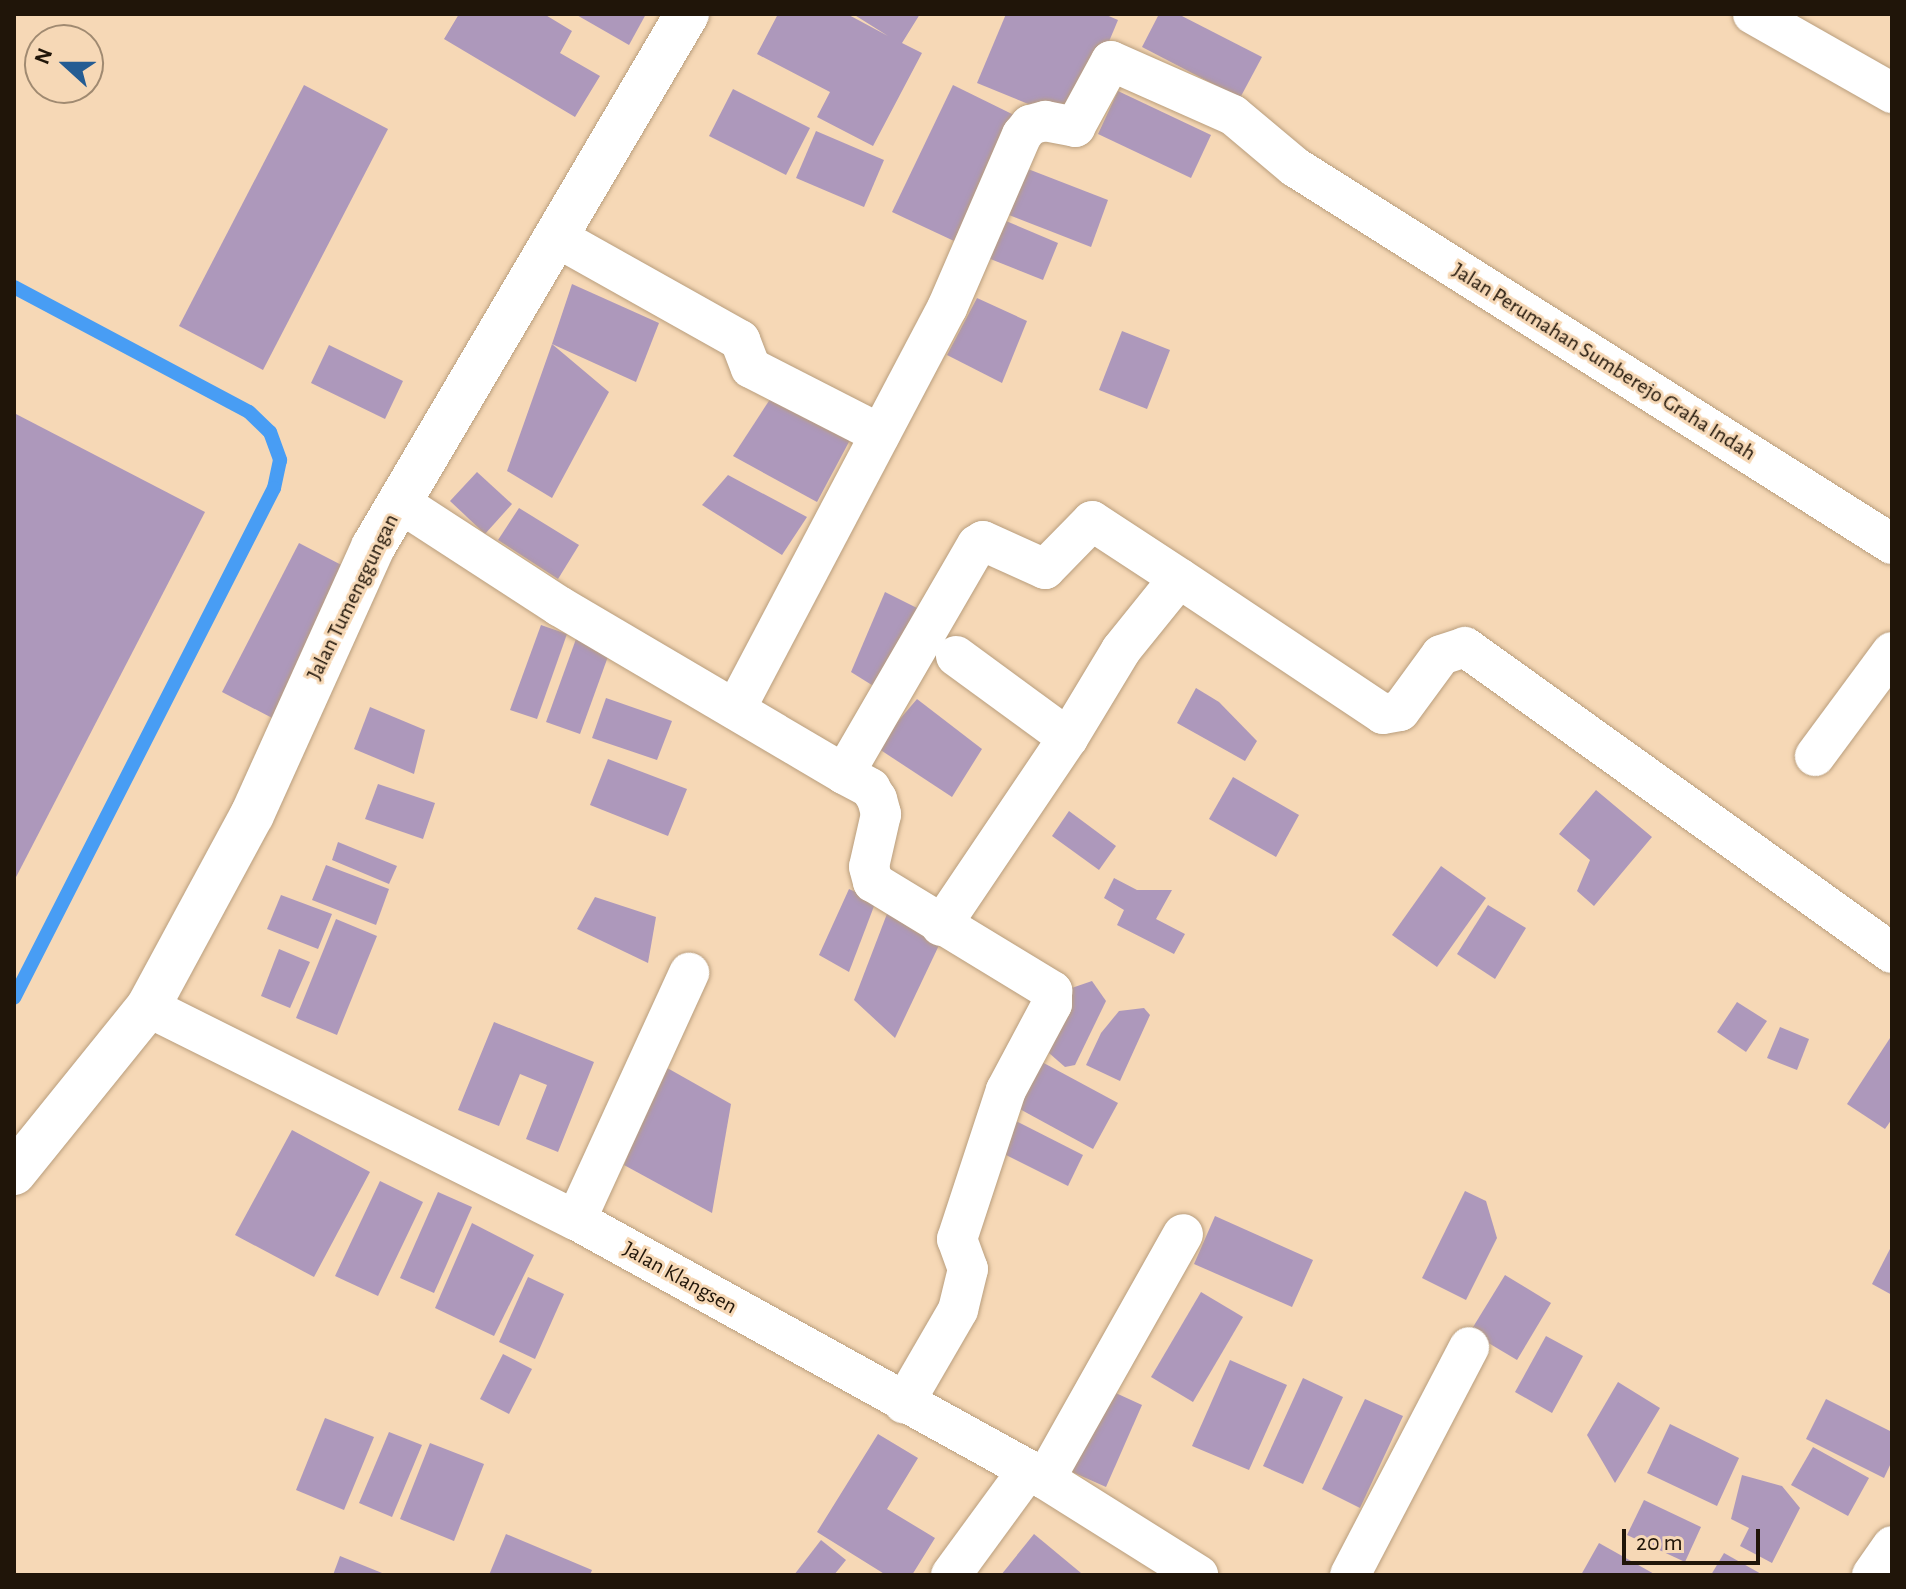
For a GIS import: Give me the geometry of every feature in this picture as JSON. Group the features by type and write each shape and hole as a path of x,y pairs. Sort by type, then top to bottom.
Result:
{"street":[{"name":"Jalan Tumenggungan","path":"14,1173 148,1007 252,815 373,547 558,238 687,14"},
{"path":"1753,14 1892,93"},
{"name":"Jalan Perumahan Sumberejo Graha Indah","path":"880,434 947,308 1022,135 1030,125 1045,121 1075,127 1111,61 1233,115 1316,179 1892,544"},
{"path":"558,238 740,340 751,368 880,434 736,708"},
{"path":"399,502 621,643 870,788 881,814 869,867 873,882 941,926 1042,981 1052,991 1052,1004 1006,1090 957,1239 968,1269 958,1310 904,1403"},
{"path":"844,774 977,545 983,541 1045,569 1092,521 1383,714 1400,711 1441,655 1465,647 1892,953"},
{"path":"941,926 1068,738 1121,650 1179,578"},
{"path":"1815,756 1892,652"},
{"path":"956,656 1068,738"},
{"path":"576,1220 689,973"},
{"name":"Jalan Klangsen","path":"148,1007 576,1220 1036,1475 1198,1575"},
{"path":"951,1575 1036,1475 1183,1234"},
{"path":"1350,1575 1469,1347"},
{"path":"1872,1575 1892,1546"}],"building":[{"path":"459,14 544,14 572,31 560,53 600,76 575,117 444,39"},
{"path":"575,14 646,14 629,45"},
{"path":"778,14 847,14 888,36 853,14 920,14 902,43 922,53 873,146 817,117 830,92 757,54"},
{"path":"1006,14 1104,14 1118,20 1075,123 977,83"},
{"path":"1159,14 1178,14 1262,57 1240,98 1142,47"},
{"path":"304,85 388,129 263,370 179,326"},
{"path":"953,85 1014,115 954,241 892,212"},
{"path":"733,89 810,128 786,175 709,136"},
{"path":"1118,91 1211,135 1191,178 1098,134"},
{"path":"816,131 884,160 864,207 796,178"},
{"path":"1028,169 1108,200 1091,247 1009,215"},
{"path":"999,218 1058,243 1043,280 983,256"},
{"path":"572,284 659,323 636,382 552,344"},
{"path":"977,298 1027,321 1002,383 947,355"},
{"path":"1122,331 1170,350 1147,409 1099,390"},
{"path":"552,344 609,392 552,498 507,471"},
{"path":"329,345 403,381 385,419 311,383"},
{"path":"776,390 850,440 817,502 733,456"},
{"path":"14,413 205,512 14,881"},
{"path":"477,472 512,504 485,534 450,501"},
{"path":"728,475 807,517 782,555 702,505"},
{"path":"519,508 579,545 558,579 498,540"},
{"path":"299,543 353,571 276,720 222,692"},
{"path":"885,592 917,608 883,692 851,672"},
{"path":"541,625 567,634 537,719 510,710"},
{"path":"576,639 610,651 580,734 546,722"},
{"path":"1196,688 1219,702 1257,741 1245,761 1177,723"},
{"path":"606,698 672,721 657,760 592,738"},
{"path":"917,699 982,749 952,797 876,747"},
{"path":"370,707 425,730 414,774 354,749"},
{"path":"608,759 687,789 668,836 590,805"},
{"path":"1233,777 1299,815 1276,857 1209,819"},
{"path":"378,784 435,803 423,839 365,819"},
{"path":"1596,790 1652,837 1594,906 1577,891 1590,860 1559,834"},
{"path":"1069,811 1116,846 1099,870 1052,836"},
{"path":"338,842 397,866 389,884 332,860"},
{"path":"326,865 389,889 376,925 312,900"},
{"path":"1441,866 1486,898 1437,967 1392,935"},
{"path":"1114,878 1137,890 1172,890 1156,919 1185,934 1174,954 1117,925 1124,910 1104,898"},
{"path":"849,889 876,901 849,972 819,955"},
{"path":"281,895 332,914 318,949 267,929"},
{"path":"595,897 656,917 648,963 577,929"},
{"path":"1488,905 1526,928 1495,979 1457,954"},
{"path":"890,906 941,941 895,1038 854,1000"},
{"path":"336,919 377,936 337,1035 296,1018"},
{"path":"279,949 310,962 290,1008 261,996"},
{"path":"1092,981 1106,1001 1075,1065 1065,1067 1049,1053 1063,991"},
{"path":"1737,1002 1767,1021 1746,1052 1717,1032"},
{"path":"1144,1008 1150,1015 1120,1081 1086,1065 1101,1033 1119,1011"},
{"path":"494,1022 594,1062 558,1152 526,1139 547,1085 520,1074 499,1126 458,1110"},
{"path":"1780,1027 1809,1039 1797,1070 1767,1058"},
{"path":"1892,1035 1892,1119 1885,1129 1847,1104"},
{"path":"1040,1061 1118,1103 1093,1149 1016,1107"},
{"path":"662,1065 731,1104 712,1213 624,1165"},
{"path":"1008,1117 1083,1155 1068,1186 992,1148"},
{"path":"292,1130 370,1172 314,1277 235,1235"},
{"path":"380,1181 423,1202 378,1296 335,1276"},
{"path":"1465,1191 1486,1201 1497,1238 1466,1300 1422,1278"},
{"path":"438,1192 472,1207 434,1293 400,1278"},
{"path":"1215,1216 1313,1260 1292,1307 1194,1264"},
{"path":"472,1223 534,1255 494,1336 435,1308"},
{"path":"1892,1245 1892,1295 1872,1284"},
{"path":"1505,1275 1551,1303 1517,1360 1470,1332"},
{"path":"528,1277 564,1294 535,1359 499,1342"},
{"path":"1201,1292 1243,1317 1193,1402 1151,1377"},
{"path":"1546,1336 1583,1356 1552,1413 1515,1392"},
{"path":"503,1354 532,1369 509,1414 480,1399"},
{"path":"1230,1360 1287,1385 1249,1470 1192,1446"},
{"path":"1303,1378 1343,1397 1303,1484 1263,1466"},
{"path":"1618,1382 1660,1408 1615,1483 1587,1435"},
{"path":"1107,1389 1142,1405 1106,1487 1070,1471"},
{"path":"1365,1399 1403,1416 1360,1508 1322,1489"},
{"path":"1826,1399 1892,1432 1892,1461 1884,1478 1806,1439"},
{"path":"325,1418 374,1437 344,1510 296,1490"},
{"path":"1670,1424 1739,1458 1717,1506 1647,1473"},
{"path":"389,1432 422,1445 392,1517 359,1503"},
{"path":"878,1434 918,1458 887,1509 935,1538 912,1575 886,1575 817,1532"},
{"path":"430,1443 484,1464 454,1541 400,1519"},
{"path":"1813,1447 1869,1478 1848,1516 1791,1485"},
{"path":"1742,1475 1782,1486 1800,1508 1772,1563 1740,1546 1749,1528 1731,1519"},
{"path":"1644,1500 1701,1527 1685,1562 1627,1535"},
{"path":"506,1534 592,1570 590,1575 489,1575"},
{"path":"1034,1534 1081,1573 1001,1575"},
{"path":"821,1540 846,1560 834,1575 794,1575"},
{"path":"1599,1543 1656,1575 1581,1575"},
{"path":"1724,1553 1763,1575 1711,1575"},
{"path":"340,1556 387,1575 333,1575"}],"waterway":[{"path":"14,287 249,412 270,432 280,460 274,488 14,998"}]}
